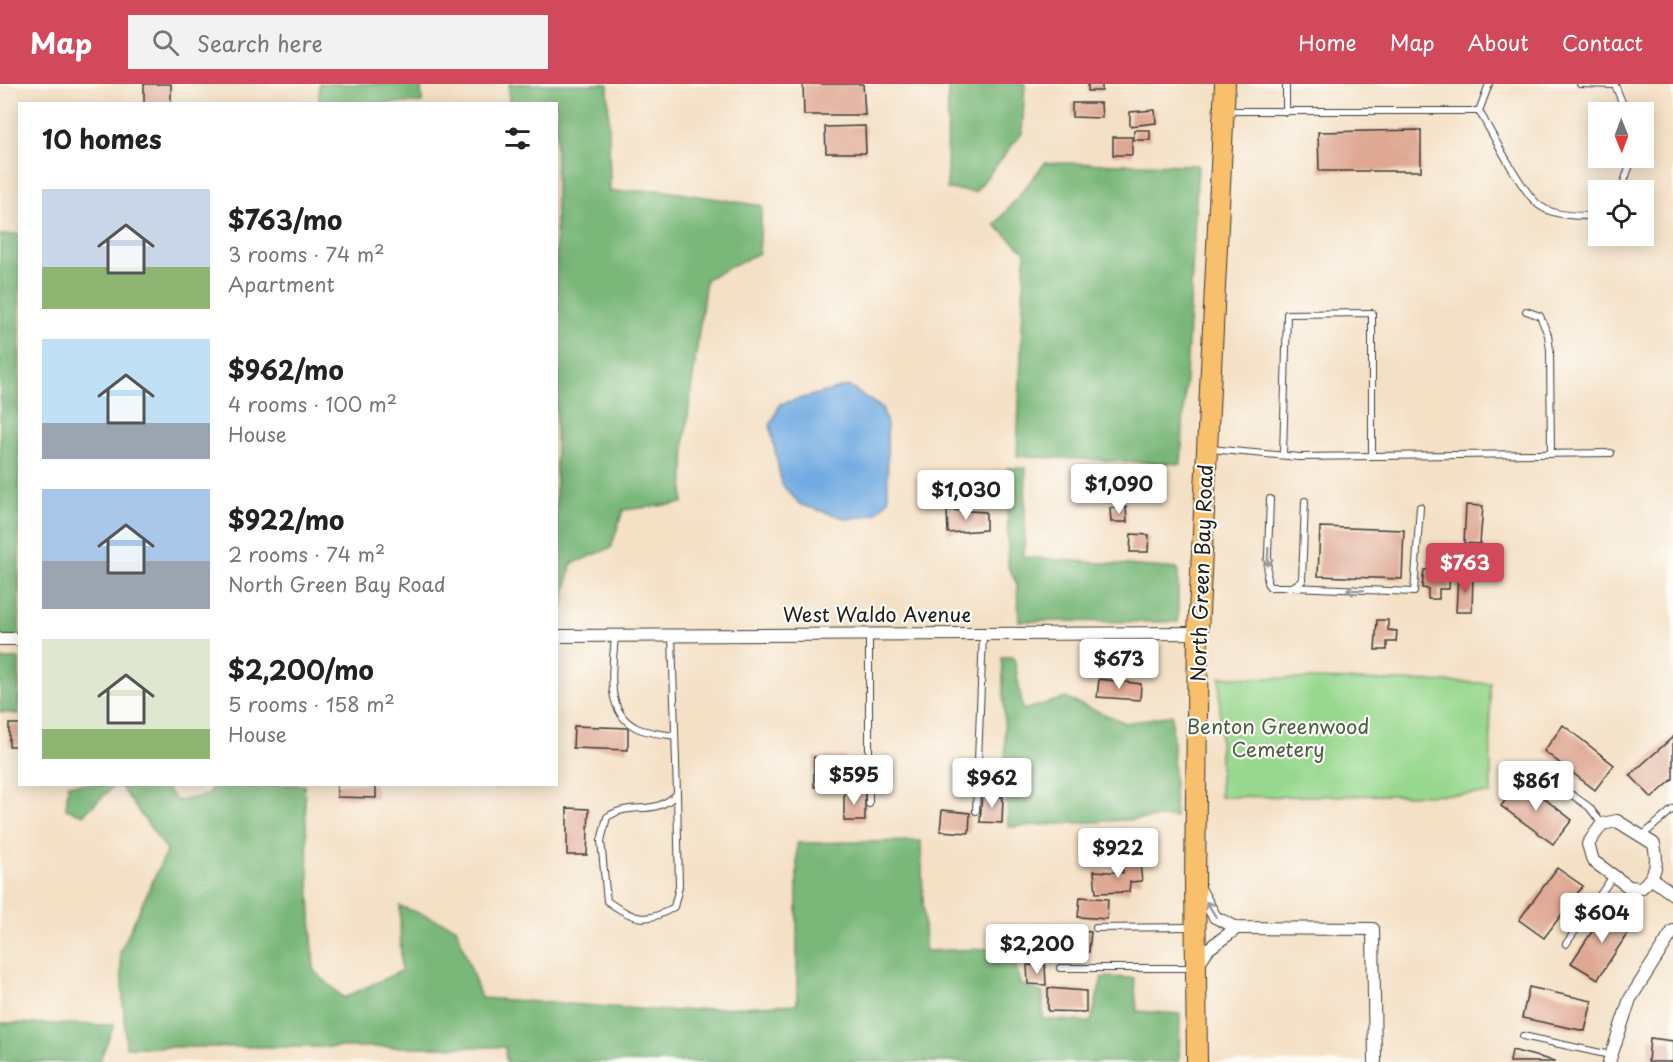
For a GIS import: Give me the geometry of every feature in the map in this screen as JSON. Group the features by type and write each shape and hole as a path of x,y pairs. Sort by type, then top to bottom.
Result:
{"main road":[{"name":"North Green Bay Road","path":"1197,1062 1195,881 1198,633 1225,84"}],"street":[{"name":"West Waldo Avenue","path":"558,636 1198,633"},
{"path":"0,639 18,639"},
{"path":"1617,821 1642,837 1653,844 1658,861 1653,879 1641,888 1629,887 1593,861 1588,844 1602,824 1617,821"},
{"path":"1653,879 1673,894"},
{"path":"1195,881 1215,917 1237,928 1373,929 1375,1062"},
{"path":"1195,968 1208,949 1237,928"},
{"path":"1610,1059 1630,999 1672,935"}],"lane":[{"path":"1286,84 1286,111"},
{"path":"1479,111 1489,84"},
{"path":"1580,84 1615,85 1622,102"},
{"path":"1224,111 1479,111"},
{"path":"1479,111 1520,180 1539,206 1564,215 1588,216"},
{"path":"1526,311 1540,316 1548,335 1551,454"},
{"path":"1283,455 1287,314 1372,313 1372,456"},
{"path":"1207,449 1283,455 1372,456 1611,453"},
{"path":"1270,499 1267,583 1270,587 1414,592 1420,507"},
{"path":"1293,587 1302,580 1305,501"},
{"path":"976,810 983,634"},
{"path":"869,635 869,804"},
{"path":"615,636 612,685 614,700 621,713 636,728 675,736"},
{"path":"672,636 677,794 679,887 674,907 660,915 644,918 629,916 607,901 601,842 607,817 619,809 656,808 666,804 677,794"},
{"path":"1540,772 1588,807 1602,824"},
{"path":"1642,837 1673,809"},
{"path":"1566,944 1614,876"},
{"path":"1096,928 1195,927"},
{"path":"1060,968 1195,968"},
{"path":"1523,1036 1610,1059"}],"green space":[{"path":"319,84 421,84 422,102 319,102"},
{"path":"509,84 608,84 610,192 660,190 762,206 759,253 706,279 685,438 683,503 623,510 611,548 571,564 560,622 558,622 558,102 509,102"},
{"path":"948,84 1025,84 1022,133 975,192 947,189"},
{"path":"1045,163 1198,165 1181,464 1017,456 1025,252 995,225"},
{"path":"18,234 18,637 0,638 0,235"},
{"path":"1007,468 1026,468 1024,557 1178,569 1178,622 1019,621 1017,584 1008,567"},
{"path":"1002,657 1014,657 1023,710 1065,698 1126,723 1172,715 1175,817 1008,827"},
{"path":"0,659 18,659 18,714 0,712"},
{"name":"Benton Greenwood Cemetery","path":"1220,677 1490,683 1491,794 1220,797"},
{"path":"68,786 114,786 83,815 66,809"},
{"path":"120,786 164,786 177,801 209,795 211,786 304,786 314,971 344,998 401,971 400,906 456,927 481,998 668,1011 797,1004 797,843 921,841 925,951 1012,948 1020,984 1043,993 1043,1019 1091,1022 1102,977 1134,978 1137,1011 1180,1014 1179,1062 506,1062 505,1047 126,1047 120,952 167,850"},
{"path":"0,1023 114,1025 99,1062 0,1062"}],"water":[{"path":"848,386 882,408 887,424 888,500 875,514 848,519 801,505 782,485 770,426 780,404"}],"building":[{"path":"144,84 171,84 171,102 144,102"},
{"path":"803,84 863,84 865,115 804,115"},
{"path":"1088,84 1102,84 1102,91 1088,91"},
{"path":"1072,103 1101,103 1102,118 1072,117"},
{"path":"1155,110 1156,123 1130,126 1130,112"},
{"path":"865,126 866,153 826,153 825,127"},
{"path":"1134,130 1150,130 1150,140 1134,140"},
{"path":"1421,130 1421,171 1319,171 1318,132"},
{"path":"1113,137 1132,137 1132,155 1113,155"},
{"path":"1466,505 1483,506 1480,544 1464,543"},
{"path":"1126,507 1127,522 1111,522 1110,508"},
{"path":"947,510 986,512 986,530 948,533"},
{"path":"1320,527 1404,530 1402,579 1318,576"},
{"path":"1131,534 1149,535 1148,552 1130,552"},
{"path":"1429,560 1441,561 1440,572 1450,572 1449,589 1439,589 1439,599 1428,599 1428,589 1422,588 1424,570 1428,570"},
{"path":"1458,575 1473,576 1472,612 1456,612"},
{"path":"1377,620 1388,620 1388,630 1397,631 1396,642 1387,642 1387,650 1375,650"},
{"path":"1099,679 1141,684 1140,700 1097,697"},
{"path":"9,724 18,724 18,746 9,746"},
{"path":"1563,725 1614,765 1595,790 1544,751"},
{"path":"574,726 628,728 628,750 573,748"},
{"path":"1673,737 1673,779 1652,798 1630,775"},
{"path":"814,757 845,757 846,786 814,787"},
{"path":"1520,780 1572,820 1553,844 1501,806"},
{"path":"337,786 376,786 376,798 337,797"},
{"path":"844,791 865,791 865,821 844,821"},
{"path":"982,795 1003,797 1002,823 980,822"},
{"path":"567,808 589,809 587,855 567,855"},
{"path":"942,810 970,813 969,833 940,831"},
{"path":"1122,864 1140,864 1142,881 1130,882 1129,892 1096,893 1094,871 1123,873"},
{"path":"1557,868 1583,886 1544,938 1519,920"},
{"path":"1080,897 1108,899 1107,919 1078,917"},
{"path":"1607,909 1633,925 1598,979 1571,963"},
{"path":"1062,930 1091,932 1089,952 1060,950"},
{"path":"1027,965 1045,965 1046,985 1028,984"},
{"path":"1529,987 1592,1001 1585,1031 1522,1018"},
{"path":"1048,988 1086,991 1086,1012 1048,1011"},
{"path":"1650,1038 1673,1041 1673,1062 1648,1062"},
{"path":"1512,1050 1554,1061 1510,1062"}]}
